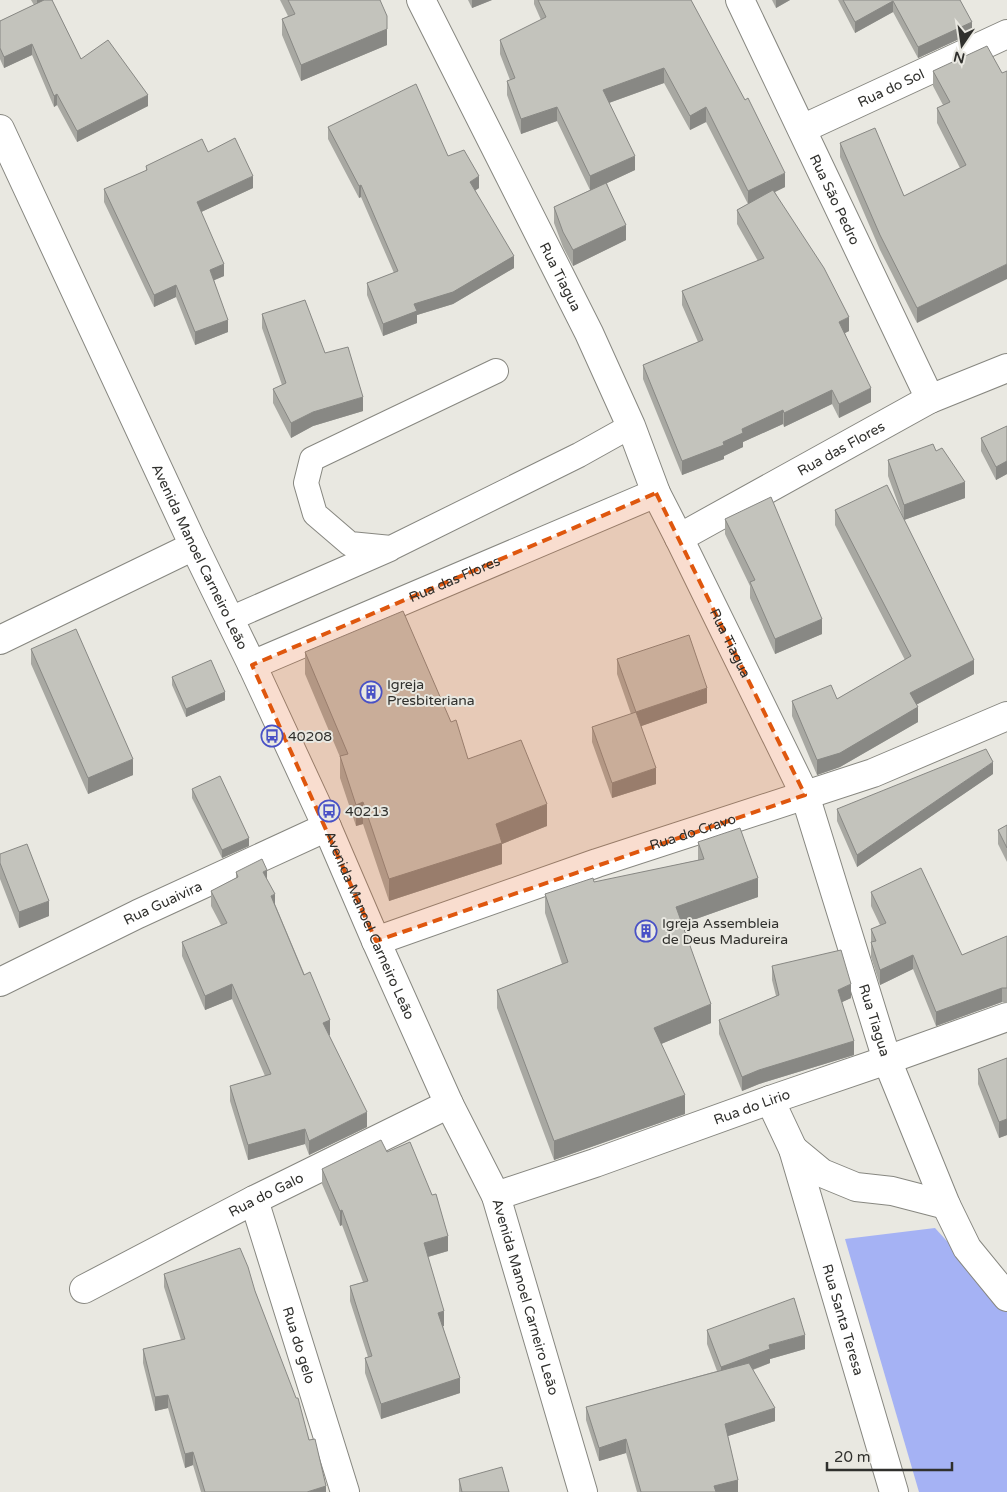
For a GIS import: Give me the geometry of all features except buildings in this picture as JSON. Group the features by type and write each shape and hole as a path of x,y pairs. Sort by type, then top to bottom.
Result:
{"street":[{"name":"Rua Tiagua","path":"422,0 590,333 631,426 656,494 805,795 887,1060 946,1205 966,1248 1007,1297"},
{"name":"Rua São Pedro","path":"740,0 930,399"},
{"name":"Rua do Sol","path":"802,129 1007,34"},
{"name":"Avenida Manoel Carneiro Leão","path":"3,150 252,665 327,826 449,1104 496,1196 583,1492"},
{"name":"Rua das Flores","path":"679,538 930,399 1007,368"},
{"name":"Rua das Flores","path":"252,665 656,494"},
{"path":"0,640 194,546"},
{"name":"Rua do Cravo","path":"376,941 597,863 874,773 1007,716"},
{"name":"Rua Guaivira","path":"0,982 138,914 327,826"},
{"name":"Rua do Lirio","path":"496,1196 596,1163 1007,1017"},
{"path":"770,1100 793,1149 822,1173 856,1187 892,1191 946,1205"},
{"name":"Rua do Galo","path":"84,1289 254,1200 449,1104"},
{"name":"Rua Santa Teresa","path":"793,1149 894,1492"},
{"name":"Rua do gelo","path":"254,1200 345,1492"}],"lane":[{"path":"391,548 350,544 315,514 306,483 312,459 496,371"},
{"path":"230,619 391,548 631,426"}],"highlighted area":[{"path":"656,493 805,795 376,941 252,665"}],"shaded area":[{"path":"935,1228 1007,1307 1007,1492 919,1492 845,1239"}],"place":[{"name":"Igreja Presbiteriana","path":"371,692"},
{"name":"40208","path":"272,736"},
{"name":"40213","path":"329,811"},
{"name":"Igreja Assembleia de Deus Madureira","path":"646,931"}]}
